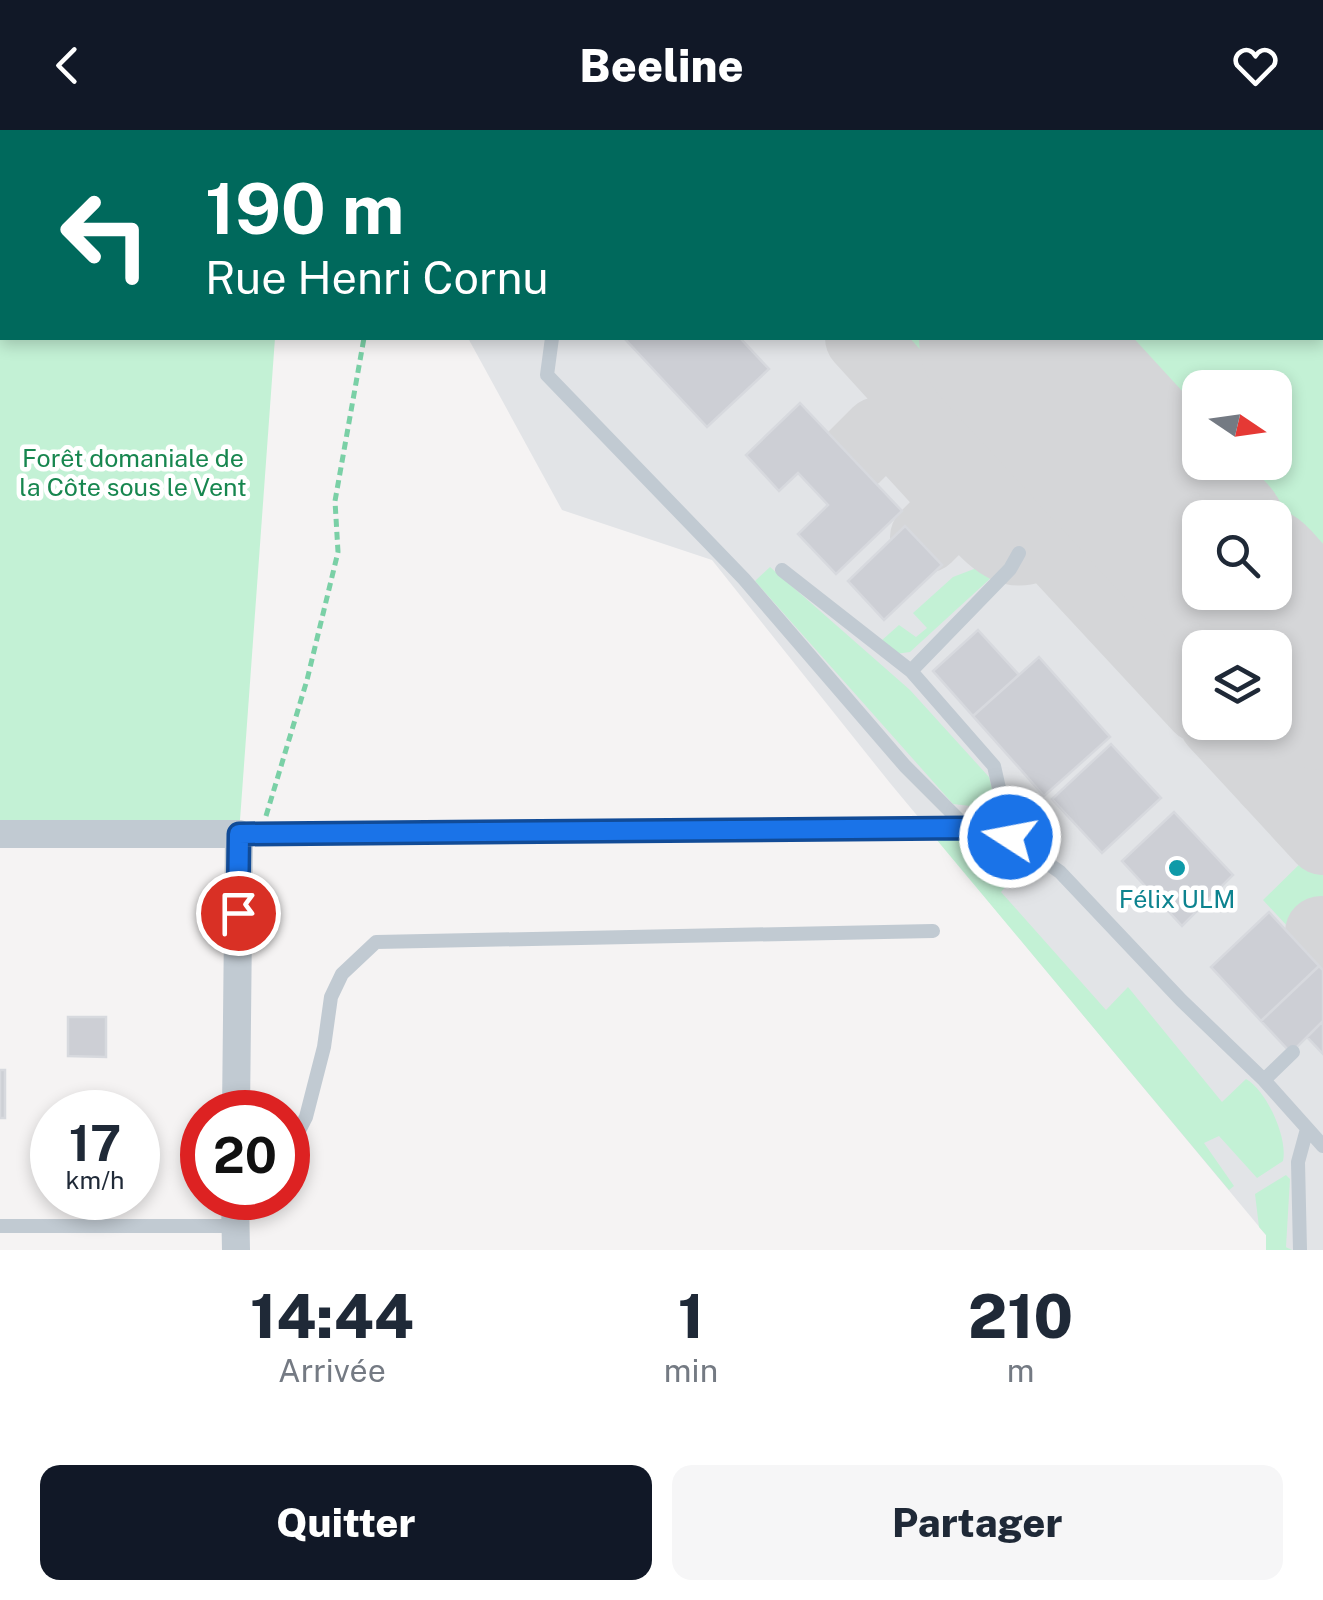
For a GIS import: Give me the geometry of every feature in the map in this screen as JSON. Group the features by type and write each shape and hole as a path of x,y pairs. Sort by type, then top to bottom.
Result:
{"street":[{"path":"0,834 250,834 237,1090"}],"lane":[{"path":"552,340 547,375 744,579 905,766 967,828"},
{"path":"911,671 1010,568 1019,552"},
{"path":"782,570 911,671 994,766 1010,837"},
{"path":"250,834 967,828 1010,837 1060,872 1181,1000 1264,1080 1323,1146"},
{"path":"310,1102 324,1048 331,996 342,974 376,942 933,931"},
{"path":"1264,1080 1293,1052"},
{"path":"1300,1250 1298,1162 1308,1129"},
{"path":"0,1226 235,1238"}],"path":[{"path":"250,834 307,680 338,552 335,500 364,340"}],"shaded area":[{"path":"469,340 1123,340 1182,406 1182,480 1248,480 1266,500 1182,500 1182,610 1292,610 1292,529 1323,564 1323,1250 1291,1250 1266,1235 890,783 712,560 562,510"}],"green space":[{"name":"Forêt domaniale de la Côte sous le Vent","path":"0,340 275,340 239,834 0,824"},
{"path":"877,340 959,340 1091,486 1045,528"},
{"path":"1067,340 1115,340 1182,413 1182,466"},
{"path":"1123,340 1323,340 1323,564 1292,529 1292,500 1266,500 1248,480 1292,480 1292,370 1182,370 1182,406"},
{"path":"1195,480 1244,480 1262,500 1213,500"},
{"path":"1106,498 1182,575 1182,610 1217,610 1237,630 1182,630 1182,679 1056,543"},
{"path":"1292,533 1323,567 1323,620 1292,586"},
{"path":"993,544 1007,554 1005,565 910,652 895,654 881,641 899,625 916,637 927,628 913,613 953,577 974,569 972,552"},
{"path":"770,567 910,690 989,777 997,809 953,804 755,581"},
{"path":"1292,725 1299,746 1269,772 1239,740 1292,740"},
{"path":"936,839 984,841 1013,857 1022,867 1001,892 1106,1010 1128,987 1222,1102 1246,1079 1254,1085 1279,1128 1283,1161 1257,1178 1219,1136 1204,1143 1234,1186 1229,1190"},
{"path":"1317,847 1323,854 1323,923 1303,943 1263,900"},
{"path":"1286,1175 1290,1179 1286,1247 1292,1250 1266,1250 1255,1194"}],"building":[{"path":"626,340 742,340 769,369 707,427"},
{"path":"800,403 902,511 836,574 798,534 828,505 798,473 779,491 746,455"},
{"path":"905,526 942,565 884,620 848,581"},
{"path":"978,630 1019,675 973,716 933,671"},
{"path":"1039,657 1110,737 1044,796 973,716"},
{"path":"1111,744 1161,798 1102,853 1052,799"},
{"name":"Félix ULM","path":"1174,812 1233,875 1182,926 1122,861"},
{"path":"1269,912 1319,966 1261,1021 1211,967"},
{"path":"1319,966 1323,970 1323,1021 1291,1053 1261,1021"},
{"path":"68,1017 106,1017 106,1057 68,1056"},
{"path":"1323,1021 1323,1054 1307,1037"},
{"path":"0,1070 5,1070 5,1118 0,1118"}],"taxiway":[{"path":"863,340 1045,540 1101,486 1110,460 1108,445"},
{"path":"854,457 878,433 898,436 954,497"},
{"path":"926,537 959,504 1008,547 1031,547 1045,540 1182,688"},
{"path":"1232,740 1323,839"},
{"path":"1269,781 1282,780 1323,743"}],"runway":[{"path":"1012,340 1182,525"},
{"path":"1260,610 1323,679"}],"place":[{"name":"Félix ULM","path":"1177,868"}],"route":[{"path":"238,913 239,834 967,828 1010,837"}]}
